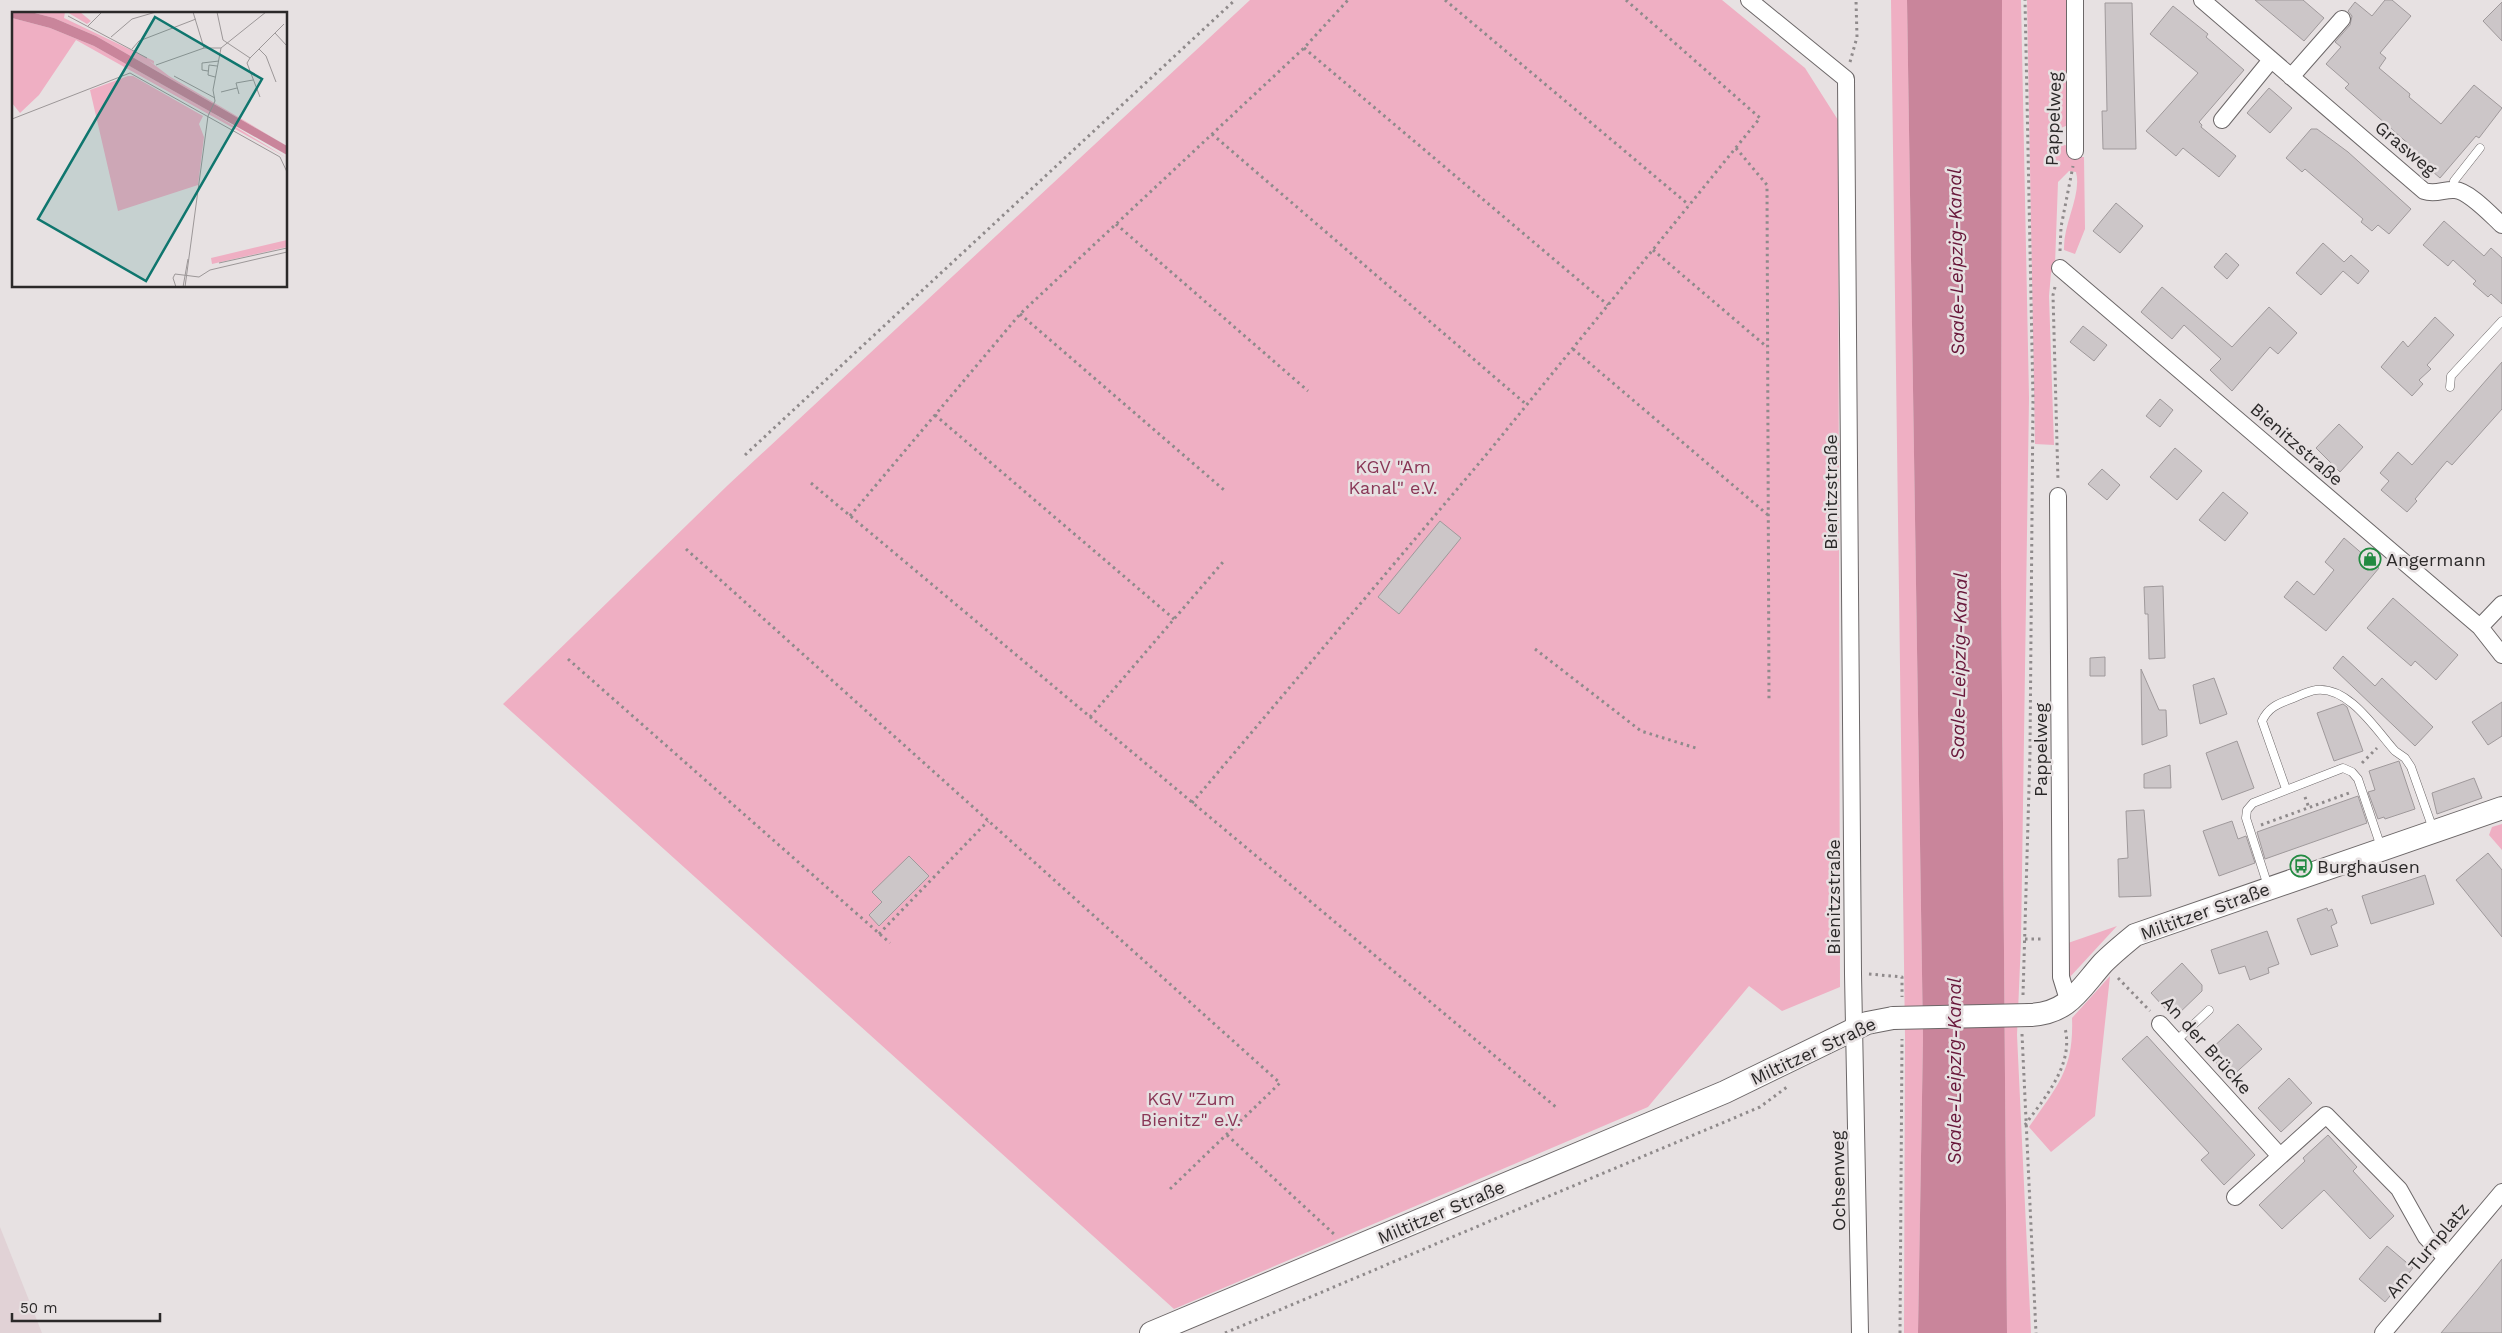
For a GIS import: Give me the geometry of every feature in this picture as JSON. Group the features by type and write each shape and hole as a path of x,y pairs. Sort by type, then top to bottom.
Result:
{"street":[{"path":"1749,0 1846,79"},
{"name":"Pappelweg","path":"2075,0 2076,151"},
{"name":"Grasweg","path":"2202,0 2424,191 2432,194 2453,190 2463,191 2502,225"},
{"path":"2291,77 2342,19"},
{"path":"2222,120 2271,60"},
{"name":"Bienitzstraße","path":"1846,79 1855,1029"},
{"name":"Bienitzstraße","path":"2060,268 2480,627 2502,655"},
{"name":"Pappelweg","path":"2058,496 2061,977 2065,1005"},
{"path":"2480,627 2502,604"},
{"name":"Miltitzer Straße","path":"1151,1333 1724,1092 1879,1019 1899,1020 2025,1013 2046,1014 2065,1005 2104,962 2135,934 2502,808"},
{"name":"An der Brücke","path":"2160,1024 2279,1155"},
{"name":"Ochsenweg","path":"1855,1029 1860,1333"},
{"path":"2235,1196 2326,1115 2399,1189 2426,1237 2446,1258"},
{"name":"Am Turnplatz","path":"2383,1333 2502,1192"}],"lane":[{"path":"2453,190 2454,181 2480,148"},
{"path":"2450,387 2451,376 2502,322"},
{"path":"2286,789 2262,721 2266,711 2278,704 2316,690 2348,698 2385,740 2405,758 2411,767 2434,832"},
{"path":"2268,888 2249,830 2246,818 2247,810 2253,802 2343,768 2352,772 2361,789 2382,849"},
{"path":"2175,1042 2209,1010"}],"path":[{"path":"746,455 1235,0"},
{"path":"850,516 1020,314 1304,48 1348,0"},
{"path":"1445,0 1689,205"},
{"path":"1192,802 1527,405 1760,118 1626,0"},
{"path":"1846,79 1857,37 1856,0"},
{"path":"2025,0 2033,398 2025,1125 2036,1333"},
{"path":"1304,48 1608,305"},
{"path":"1212,134 1527,405"},
{"path":"1736,148 1767,185 1769,702"},
{"name":"Pappelweg","path":"2058,496 2053,295 2060,268 2061,227 2076,151"},
{"path":"1116,224 1308,391"},
{"path":"1653,250 1768,348"},
{"path":"1020,314 1224,490"},
{"path":"1573,349 1768,515"},
{"path":"935,415 1174,619"},
{"path":"811,484 1557,1108"},
{"path":"686,550 1280,1084 1170,1190"},
{"path":"1090,717 1223,562"},
{"path":"1535,649 1640,731 1699,749"},
{"path":"568,659 890,943"},
{"path":"2352,772 2385,740"},
{"path":"2249,830 2361,789"},
{"path":"879,934 988,821"},
{"name":"An der Brücke","path":"2104,962 2160,1024"},
{"path":"1876,974 1902,977 1899,1020 1900,1333"},
{"path":"2025,1125 2055,1084 2061,1068 2068,1038 2065,1005"},
{"path":"1225,1333 1760,1107 1790,1084"},
{"path":"1227,1135 1351,1249"}],"shaded area":[{"path":"0,1227 42,1333 0,1333"}],"green space":[{"name":"KGV \"Am Kanal\" e.V.","path":"1250,0 1722,0 1805,68 1838,120 1840,987 1782,1011 1749,986 1648,1107 1174,1309 503,704 728,485"},
{"path":"1891,0 1907,0 1923,1038 1918,1333 1904,1333 1905,1037"},
{"path":"2002,0 2021,0 2029,398 2021,941 2017,1035 2031,1333 2007,1333 2001,569"},
{"path":"2027,0 2069,0 2068,125 2056,130 2057,141 2069,147 2070,157 2084,157 2085,229 2075,254 2064,250 2064,240 2077,190 2076,172 2069,171 2058,182 2055,265 2051,273 2049,296 2054,445 2035,444"},
{"path":"2502,824 2502,850 2489,835 2492,827"},
{"path":"2117,926 2069,978 2068,943"},
{"path":"2110,976 2095,1116 2051,1152 2029,1127 2062,1077 2067,1065 2072,1036 2072,1018"}],"water":[{"name":"Saale-Leipzig-Kanal","path":"1907,0 2002,0 2001,569 2007,1333 1918,1333 1923,1038"}],"building":[{"path":"2255,0 2303,0 2324,18 2304,41"},
{"path":"2385,0 2392,0 2411,16 2380,53 2386,58 2379,68 2410,94 2409,97 2441,124 2474,85 2502,108 2479,138 2476,136 2440,178 2409,151 2412,147 2345,88 2349,84 2326,64 2341,47 2335,42 2350,25 2352,16 2348,11 2355,2 2372,16"},
{"path":"2502,2 2502,41 2483,21"},
{"path":"2105,3 2132,3 2136,149 2103,149 2102,111 2107,111"},
{"path":"2173,6 2208,34 2206,37 2244,70 2199,122 2202,125 2201,127 2236,156 2219,177 2183,148 2176,156 2146,131 2198,73 2150,34"},
{"path":"2269,88 2292,108 2270,133 2247,113"},
{"path":"2311,129 2317,129 2348,152 2411,209 2389,234 2378,225 2372,231 2361,222 2363,219 2305,169 2302,172 2286,158"},
{"path":"2116,203 2143,226 2120,253 2093,231"},
{"path":"2444,221 2484,256 2491,248 2502,258 2502,304 2491,294 2488,297 2473,284 2476,281 2453,260 2448,266 2423,245"},
{"path":"2323,243 2344,262 2351,255 2369,271 2358,284 2343,271 2321,295 2296,273"},
{"path":"2226,253 2239,265 2227,279 2214,267"},
{"path":"2162,287 2232,347 2269,307 2297,333 2278,354 2270,347 2232,391 2210,370 2221,359 2184,325 2172,339 2141,312"},
{"path":"2435,317 2454,335 2427,365 2431,369 2419,380 2423,384 2412,396 2381,367 2403,341 2408,347"},
{"path":"2083,326 2107,345 2094,361 2070,342"},
{"path":"2502,362 2502,409 2452,465 2447,461 2415,499 2417,501 2407,512 2381,490 2389,481 2380,473 2398,452 2412,465"},
{"path":"2160,399 2173,410 2160,427 2146,416"},
{"path":"2339,424 2363,447 2340,472 2316,448"},
{"path":"2175,448 2202,471 2177,500 2150,477"},
{"path":"2102,469 2120,485 2107,500 2088,484"},
{"path":"2223,492 2248,513 2225,541 2199,520"},
{"path":"1440,521 1461,538 1399,614 1378,597"},
{"path":"2344,538 2379,568 2326,631 2284,597 2297,581 2314,595 2334,570 2325,562"},
{"path":"2163,586 2165,658 2149,659 2148,614 2145,614 2144,587"},
{"path":"2393,598 2458,655 2436,680 2415,661 2411,666 2367,628"},
{"path":"2343,656 2375,686 2382,678 2433,727 2415,746 2333,668"},
{"path":"2105,657 2105,676 2090,676 2090,658"},
{"path":"2141,669 2159,710 2166,710 2167,736 2142,745"},
{"path":"2214,678 2227,714 2200,724 2193,685"},
{"path":"2502,702 2502,736 2488,745 2472,722"},
{"path":"2343,704 2347,707 2363,751 2334,761 2317,713"},
{"path":"2237,741 2254,788 2222,800 2206,753"},
{"path":"2399,761 2415,809 2385,819 2384,817 2378,819 2368,792 2375,790 2369,771"},
{"path":"2170,765 2171,788 2144,788 2144,774"},
{"path":"2474,778 2482,798 2437,814 2432,793"},
{"path":"2358,796 2367,823 2265,859 2257,832"},
{"path":"2144,810 2151,896 2119,897 2118,859 2128,858 2126,811"},
{"path":"2232,821 2238,839 2246,836 2255,863 2219,876 2203,831"},
{"path":"2488,853 2502,870 2502,937 2456,880"},
{"path":"909,856 929,876 879,926 869,915 882,902 872,892"},
{"path":"2425,875 2434,904 2371,924 2362,896"},
{"path":"2327,908 2328,911 2332,909 2337,923 2331,926 2338,946 2311,955 2297,919"},
{"path":"2267,931 2279,964 2268,968 2269,973 2250,980 2245,966 2219,974 2211,950"},
{"path":"2182,963 2202,985 2202,991 2174,1018 2151,993"},
{"path":"2238,1024 2262,1049 2230,1078 2210,1056 2210,1050"},
{"path":"2147,1036 2255,1155 2224,1185 2201,1160 2209,1153 2122,1059"},
{"path":"2289,1078 2312,1103 2281,1132 2258,1108"},
{"path":"2328,1135 2357,1167 2353,1171 2394,1216 2370,1239 2324,1190 2282,1229 2259,1205 2305,1161 2303,1158"},
{"path":"2387,1246 2413,1268 2385,1302 2359,1279"},
{"path":"2502,1259 2502,1333 2441,1333 2478,1289"}],"place":[{"name":"Angermann","path":"2370,559"},
{"name":"Burghausen","path":"2301,866"}],"park label":[{"name":"KGV \"Zum Bienitz\" e.V.","path":"1191,1108"}]}
